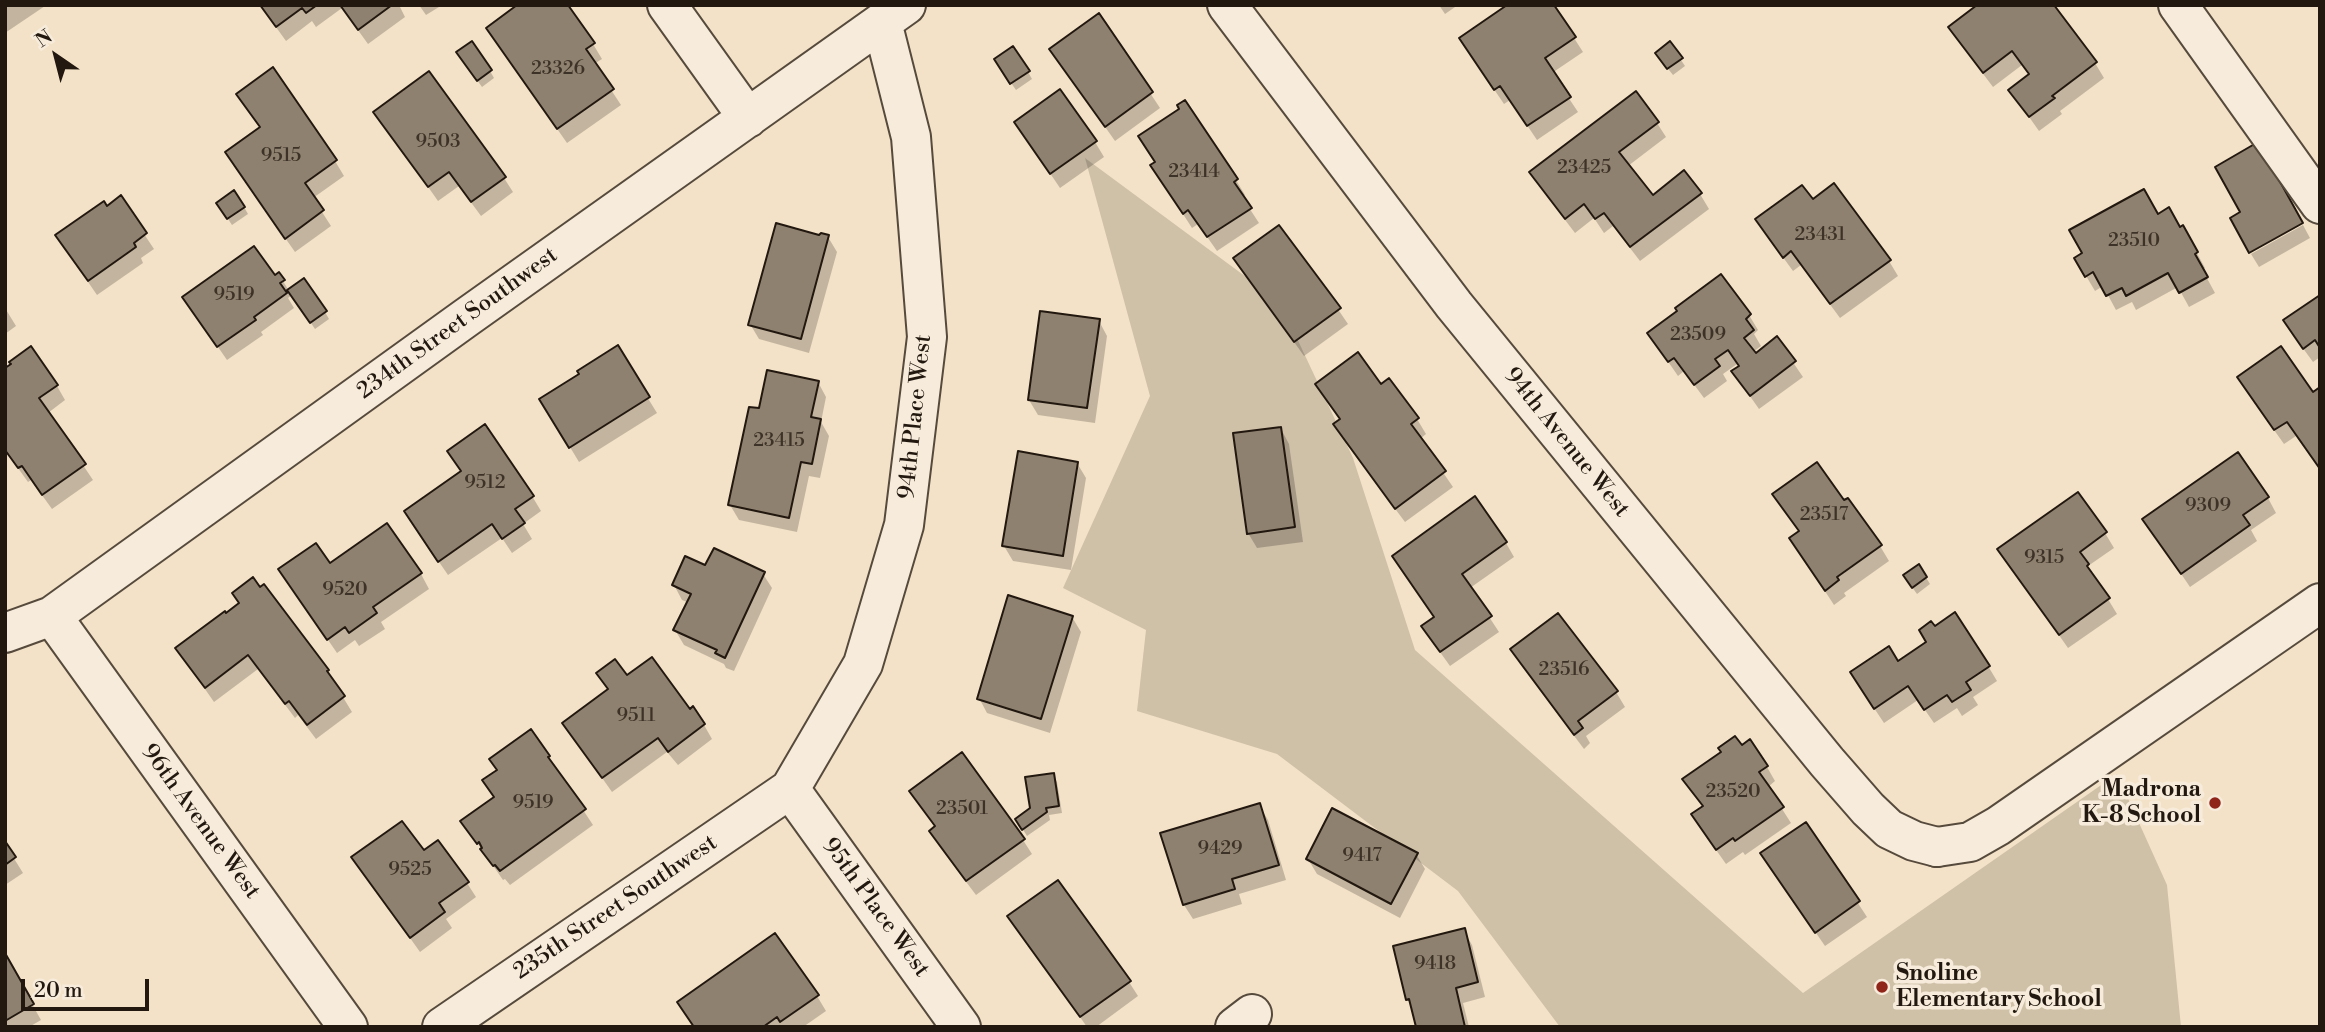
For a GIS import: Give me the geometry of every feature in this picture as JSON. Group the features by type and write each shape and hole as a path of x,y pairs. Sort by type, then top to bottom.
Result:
{"street":[{"path":"667,5 748,118"},
{"name":"94th Avenue West","path":"1227,5 1454,305 1827,762 1889,829 1914,841 1937,847 1970,842 1998,826 2320,603"},
{"path":"2178,5 2320,204"},
{"name":"234th Street Southwest","path":"7,629 52,616 894,14"},
{"name":"94th Place West","path":"790,789 863,664 904,525 927,337 911,137 894,14"},
{"name":"96th Avenue West","path":"52,616 348,1027"},
{"name":"235th Street Southwest","path":"442,1027 790,789"},
{"name":"95th Place West","path":"790,789 961,1027"}],"shaded area":[{"path":"1085,158 1280,302 1353,458 1415,650 1803,993 2117,774 2167,885 2181,1027 1560,1027 1458,891 1277,754 1137,711 1146,630 1063,588 1150,396"}],"building":[{"path":"260,5 317,5 306,13 302,8 276,27"},
{"path":"340,5 392,5 358,30"},
{"path":"517,5 568,5 595,43 586,49 614,89 557,129 486,28"},
{"path":"1507,5 1554,5 1576,37 1545,58 1571,97 1527,126 1500,86 1494,90 1459,38"},
{"path":"1977,5 2054,5 2097,62 2029,117 2008,90 2029,74 2012,51 1983,73 1948,27"},
{"path":"1099,13 1153,92 1105,127 1049,49"},
{"path":"472,41 492,70 477,81 456,52"},
{"path":"1670,41 1683,58 1667,69 1655,53"},
{"path":"1013,46 1030,71 1010,84 994,59"},
{"path":"273,67 337,160 305,183 324,210 285,239 225,152 260,127 236,94"},
{"path":"429,71 506,177 471,202 449,172 428,187 373,112"},
{"path":"1060,89 1097,141 1050,174 1014,122"},
{"path":"1636,91 1659,122 1619,152 1653,195 1684,170 1702,193 1630,247 1604,213 1595,219 1584,204 1565,219 1529,172"},
{"path":"1185,100 1238,179 1234,182 1252,208 1207,237 1188,210 1183,214 1150,165 1155,162 1138,136 1179,109 1177,105"},
{"path":"2258,142 2303,223 2249,253 2230,218 2240,212 2215,167"},
{"path":"1834,183 1891,260 1830,304 1791,251 1783,258 1755,219 1802,185 1813,199"},
{"path":"2144,189 2158,214 2169,207 2180,227 2183,225 2208,277 2179,293 2168,273 2126,296 2122,288 2106,296 2093,272 2085,277 2074,258 2082,253 2069,230"},
{"path":"234,190 245,207 227,219 216,203"},
{"path":"121,195 147,233 134,243 136,247 88,281 55,235 104,201 107,206"},
{"path":"776,223 819,235 829,235 801,339 748,325"},
{"path":"1279,225 1341,308 1294,342 1233,258"},
{"path":"254,246 275,275 279,272 285,280 280,283 287,293 254,317 256,320 217,347 182,297"},
{"path":"1721,274 1751,314 1746,319 1754,330 1744,338 1756,353 1777,336 1796,361 1750,396 1731,371 1739,366 1728,350 1715,359 1720,366 1694,385 1674,358 1668,362 1647,333"},
{"path":"304,278 327,311 310,323 287,290"},
{"path":"2320,295 2320,348 2315,340 2303,349 2283,320"},
{"path":"1040,311 1100,319 1087,408 1028,400"},
{"path":"618,345 650,397 569,448 539,399"},
{"path":"31,346 58,385 39,398 86,464 42,495 22,466 18,468 5,450 5,368"},
{"path":"2281,346 2313,392 2320,387 2320,469 2287,422 2274,430 2237,377"},
{"path":"1358,352 1381,384 1389,378 1419,418 1411,424 1446,471 1395,509 1333,424 1340,419 1315,384"},
{"path":"767,370 819,381 811,417 821,419 812,464 801,462 789,518 728,505 749,407 759,408"},
{"path":"485,424 534,496 515,509 525,523 502,539 492,524 438,562 404,511 461,471 447,451"},
{"path":"1281,427 1295,527 1247,534 1233,433"},
{"path":"1018,451 1078,462 1063,556 1002,546"},
{"path":"2238,452 2269,497 2243,515 2250,525 2181,574 2142,519"},
{"path":"1817,462 1844,500 1848,498 1882,545 1837,577 1839,580 1825,591 1789,538 1799,531 1772,494"},
{"path":"2078,492 2107,532 2080,552 2110,598 2059,635 1997,549"},
{"path":"1475,496 1507,542 1462,574 1492,616 1440,652 1421,626 1434,617 1392,556"},
{"path":"387,523 422,573 373,607 377,613 349,633 345,627 327,640 278,569 316,543 330,563"},
{"path":"714,548 765,572 725,658 715,653 717,650 673,630 691,594 672,585 685,556 705,565"},
{"path":"1919,564 1927,577 1912,588 1903,575"},
{"path":"253,577 260,587 264,584 329,670 327,671 345,696 307,725 289,701 285,704 248,655 205,688 175,648 239,603 232,593"},
{"path":"1008,595 1073,616 1041,719 977,699"},
{"path":"1955,612 1990,666 1966,682 1971,690 1952,702 1947,695 1924,710 1908,686 1874,709 1850,672 1889,646 1898,661 1926,642 1919,630 1931,621 1935,626"},
{"path":"1558,613 1618,691 1578,721 1583,728 1574,735 1510,649"},
{"path":"652,657 690,709 693,706 705,724 668,752 658,738 602,778 562,723 608,689 596,673 615,659 627,675"},
{"path":"531,729 586,809 500,871 493,866 480,849 482,848 479,842 477,844 460,821 494,797 482,780 497,770 489,759"},
{"path":"1735,736 1742,745 1750,739 1768,766 1759,772 1784,807 1735,841 1733,838 1716,850 1691,814 1703,806 1682,779 1721,752 1718,748"},
{"path":"962,752 1025,839 966,881 929,831 935,826 909,791"},
{"path":"1054,773 1059,806 1046,808 1047,812 1022,830 1015,819 1030,808 1025,777"},
{"path":"1260,803 1279,865 1232,879 1235,889 1183,905 1160,833"},
{"path":"1332,808 1418,853 1391,904 1306,859"},
{"path":"402,821 424,850 438,840 469,882 439,903 445,912 410,938 351,857"},
{"path":"1806,822 1860,901 1815,933 1760,853"},
{"path":"5,841 16,857 5,865"},
{"path":"1058,880 1131,981 1080,1017 1007,916"},
{"path":"1465,928 1478,982 1456,988 1465,1027 1416,1027 1409,999 1406,1000 1393,946"},
{"path":"775,933 819,995 780,1022 777,1017 763,1027 694,1027 677,1002"},
{"path":"5,953 34,1004 5,1021"}],"place":[{"name":"Madrona K-8 School","path":"2215,803"},
{"name":"Snoline Elementary School","path":"1882,987"}]}
